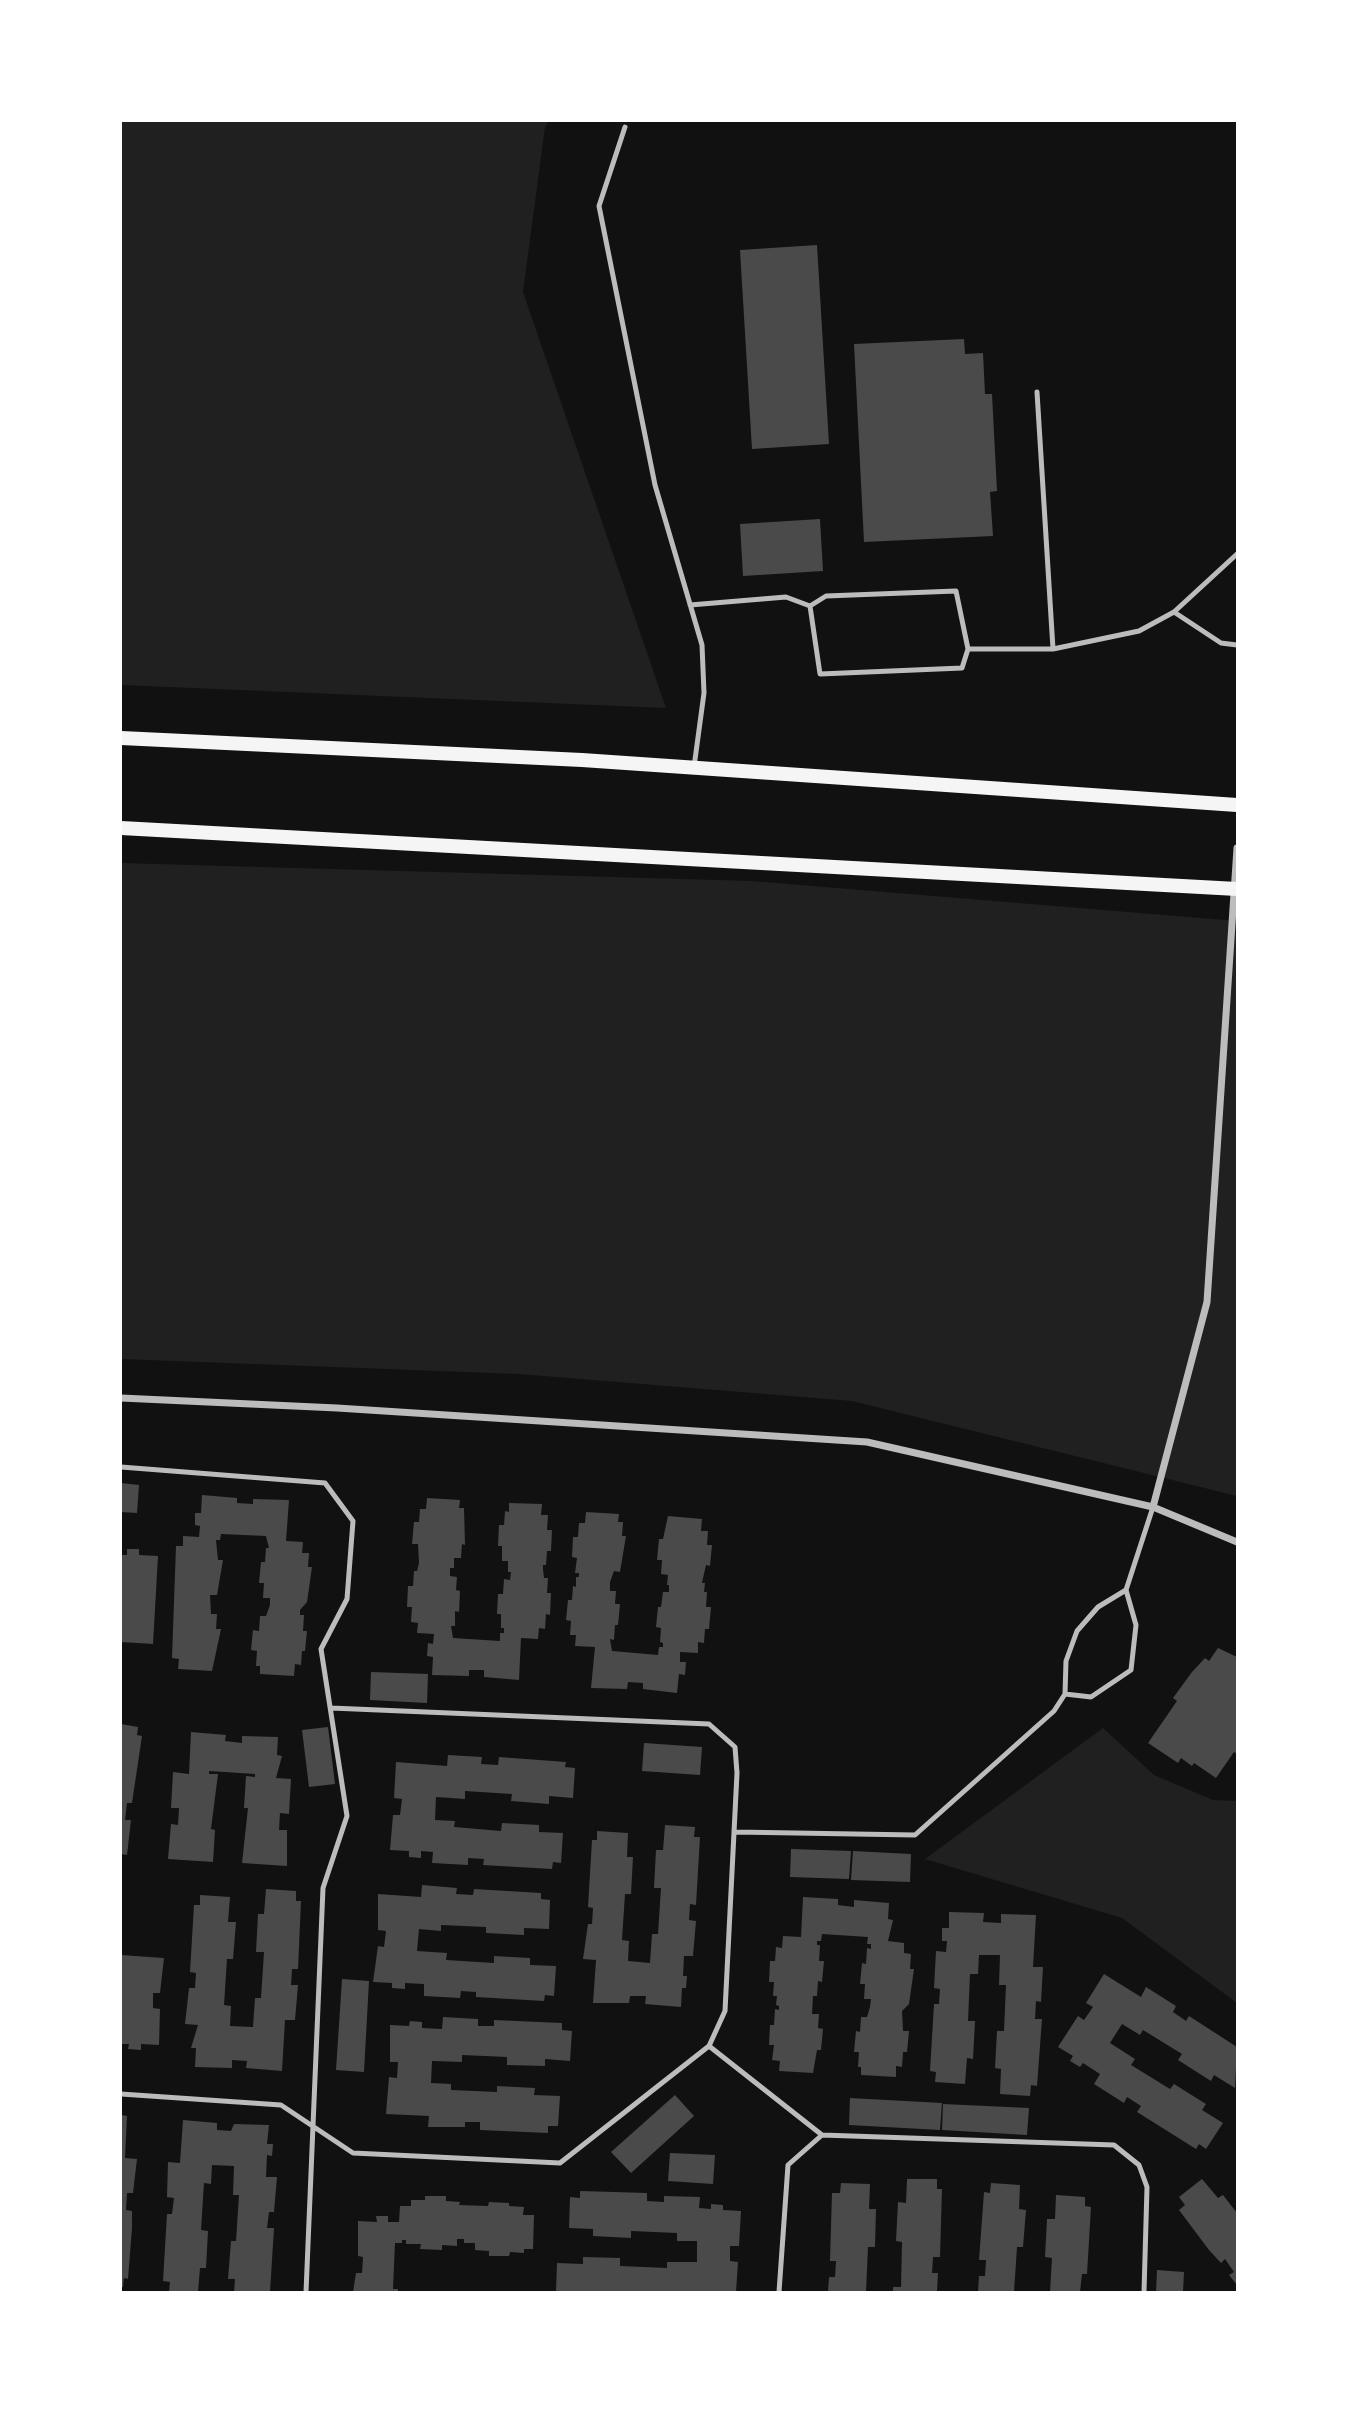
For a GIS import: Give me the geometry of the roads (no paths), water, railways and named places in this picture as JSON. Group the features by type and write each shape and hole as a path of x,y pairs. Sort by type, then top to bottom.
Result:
{"main road":[{"path":"121,737 694,767 1237,805"},
{"path":"121,828 1236,888"}],"street":[{"path":"1153,1507 1207,1302 1237,848"},
{"path":"121,1398 337,1408 867,1442 1153,1507 1237,1542"}],"lane":[{"path":"625,127 599,206 655,485 702,645 704,692 694,767"},
{"path":"1037,391 1053,649"},
{"path":"968,649 1053,649 1139,631 1174,612 1237,554"},
{"path":"956,590 968,649 962,668 820,674 810,606 826,596 956,590"},
{"path":"690,605 786,597 810,606"},
{"path":"1174,612 1221,643 1237,645"},
{"path":"121,1467 325,1483 353,1521 347,1600 321,1649 347,1816 323,1888 306,2292"},
{"path":"1065,1693 1091,1697 1131,1670 1136,1625 1126,1590 1153,1507"},
{"path":"735,1832 915,1835 1054,1712 1065,1693 1066,1661 1077,1631 1098,1607 1126,1590"},
{"path":"121,2094 281,2105 313,2129 353,2153 561,2163 709,2046 725,2011 735,1832 735,1747 709,1724 331,1708"},
{"path":"709,2046 822,2135 1115,2145 1139,2165 1147,2187 1144,2292"},
{"path":"779,2292 788,2165 822,2135"}]}
